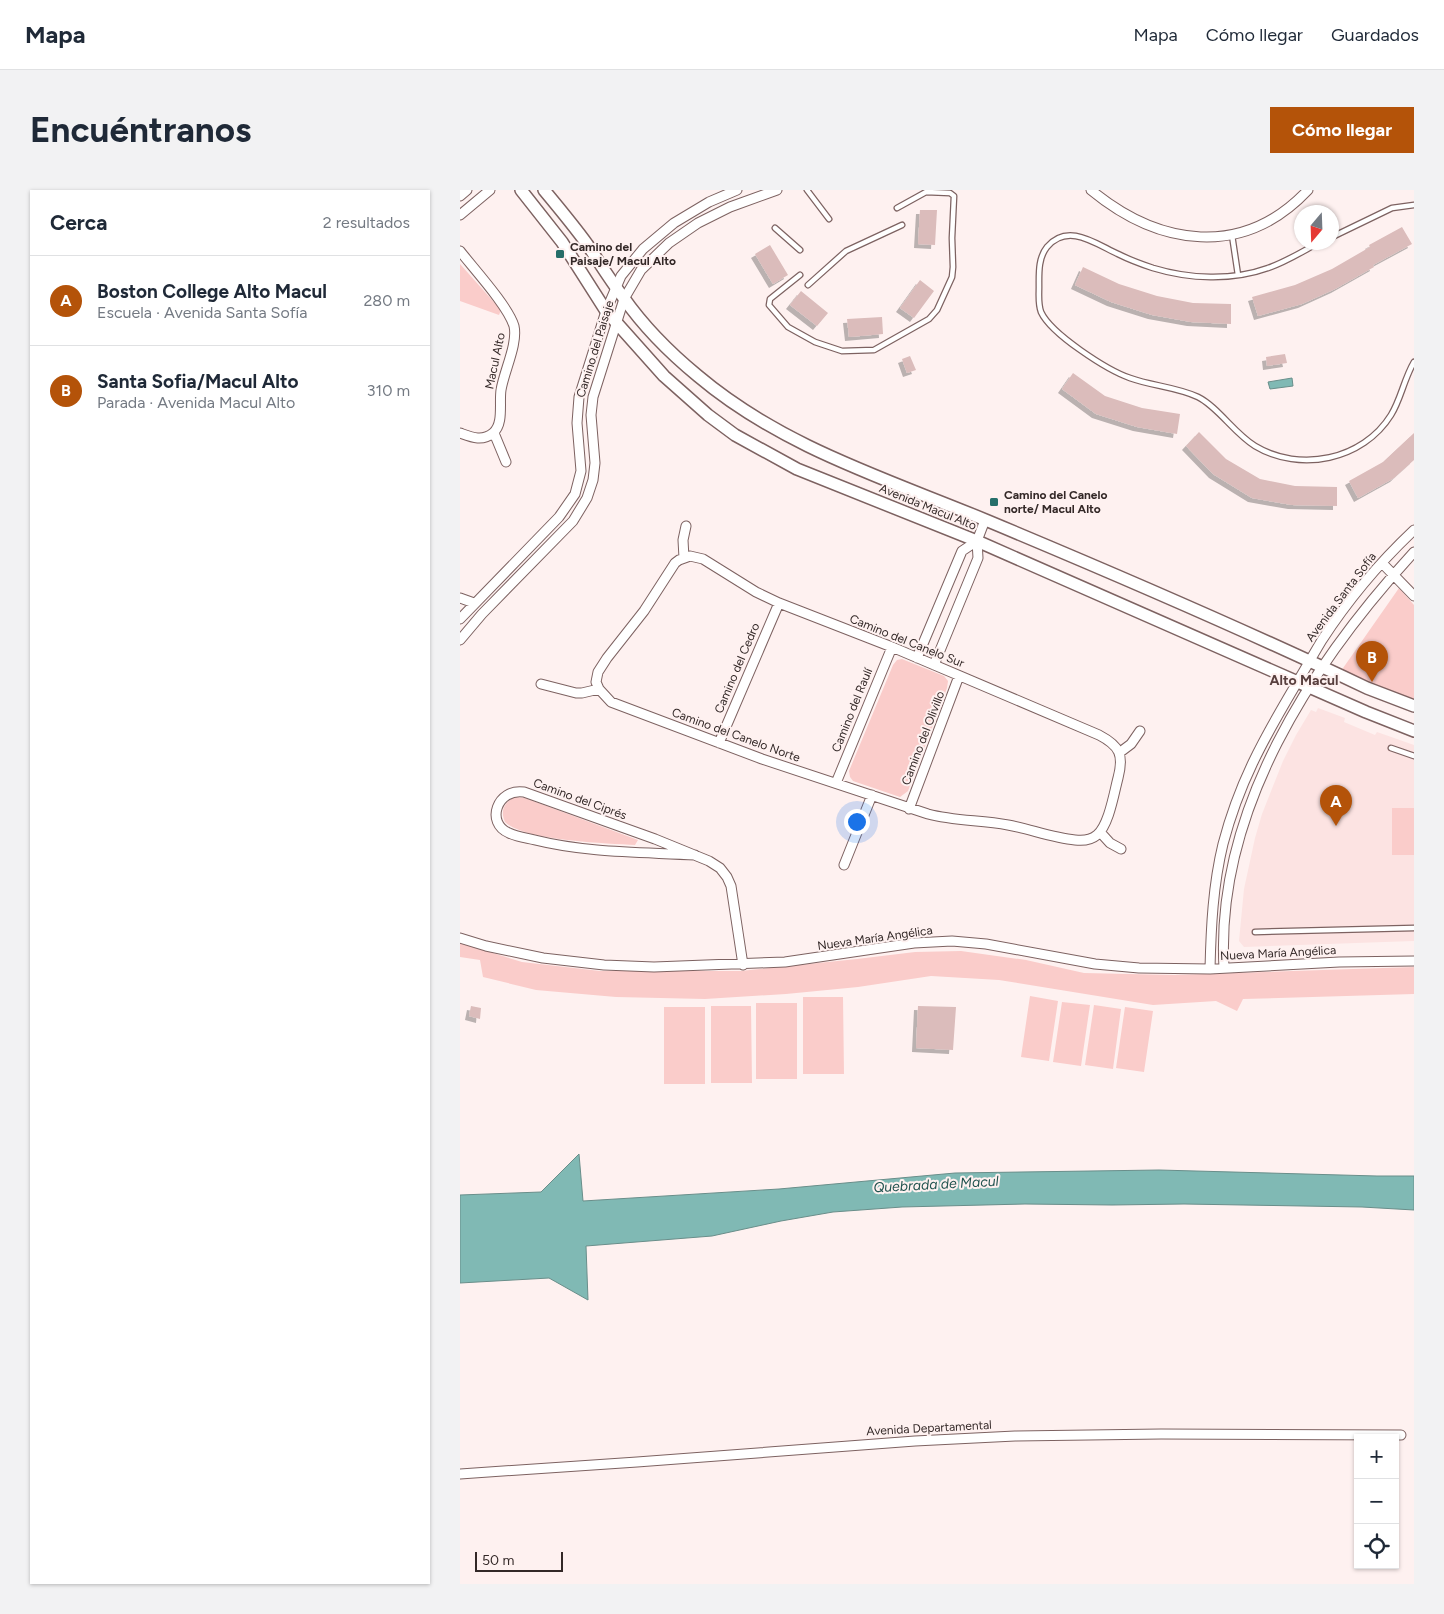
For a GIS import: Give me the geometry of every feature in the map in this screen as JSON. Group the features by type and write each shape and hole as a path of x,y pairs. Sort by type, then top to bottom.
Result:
{"street":[{"path":"460,196 467,190"},
{"path":"460,215 490,190"},
{"name":"Avenida Macul Alto","path":"521,190 562,242 606,311 616,323 664,376 708,415 735,435 797,469 977,541 1366,712 1414,731"},
{"name":"Avenida Macul Alto","path":"544,190 586,242 624,299 657,338 722,395 760,421 815,451 985,520 1367,688 1414,706"},
{"name":"Camino del Paisaje","path":"460,619 559,517 575,494 581,471 578,423 579,398 606,311 616,286 630,264 658,235 691,211 737,190"},
{"name":"Camino del Paisaje","path":"460,640 482,614 569,525 583,506 594,472 591,405 624,299 641,270 683,232 714,214 777,190"},
{"path":"1091,190 1116,208 1157,229 1202,237 1232,234 1275,218 1300,199 1308,190"},
{"name":"Macul Alto","path":"460,252 505,309 514,328 512,349 502,388 499,424 494,432"},
{"path":"460,433 481,438 494,432 506,462"},
{"path":"934,665 978,558 977,541 985,520"},
{"path":"541,684 576,693 599,689 596,678 600,667 640,618 670,569 675,563 684,558 683,540 686,526"},
{"name":"Avenida Santa Sofía","path":"1210,969 1211,924 1216,879 1223,846 1232,813 1258,751 1309,661 1337,618 1382,563 1414,530"},
{"path":"917,658 962,551 977,541"},
{"path":"1224,968 1224,937 1229,884 1240,835 1255,791 1274,750 1311,687 1346,633 1393,574 1414,552"},
{"name":"Camino del Canelo Sur","path":"684,558 696,557 703,559 756,592 778,602 892,647 1099,735 1112,743 1119,753"},
{"path":"1382,563 1414,596"},
{"path":"460,598 474,603"},
{"name":"Camino del Cedro","path":"719,743 778,602"},
{"name":"Camino del Raulí","path":"836,782 892,647"},
{"name":"Camino del Olivillo","path":"909,808 959,676"},
{"name":"Camino del Canelo Norte","path":"599,689 606,699 617,705 719,743 939,817 1007,825 1076,840 1090,839 1100,832"},
{"path":"1121,849 1110,844 1100,832 1106,820 1120,770 1119,753 1130,744 1140,731"},
{"name":"Camino del Ciprés","path":"695,855 580,848 516,836 502,828 497,817 498,806 508,794 517,791 524,792 695,855 720,868 729,882 743,965"},
{"path":"844,865 872,795"},
{"name":"Nueva María Angélica","path":"460,938 514,953 576,962 654,967 743,965 815,958 914,943 952,941 986,944 1095,964 1139,968 1210,969 1339,962 1414,961"},
{"name":"Avenida Departamental","path":"460,1474 914,1441 1015,1436 1161,1434 1401,1435"}],"lane":[{"path":"807,190 829,219"},
{"path":"800,275 770,299 769,305 788,327 816,342 842,351 870,351 929,319 937,310 952,277 954,196 950,193 926,192 897,208"},
{"path":"1339,234 1392,208 1414,205"},
{"path":"808,285 846,251 902,225"},
{"path":"775,228 800,250"},
{"path":"1232,234 1238,275"},
{"path":"1304,250 1271,267 1238,275 1205,276 1172,272 1138,263 1085,237 1065,236 1051,243 1042,255 1039,273 1041,312 1050,324 1071,342 1103,365 1132,379 1199,398 1211,406 1244,438 1254,445 1288,458 1312,460 1329,458 1367,441 1392,414 1414,362"},
{"path":"1391,748 1414,756"},
{"path":"1255,932 1414,928"}],"shaded area":[{"path":"460,264 501,310 499,315 460,301"},
{"path":"1399,588 1414,605 1414,700 1341,671"},
{"path":"902,659 944,676 948,681 908,791 900,797 853,781 849,771 893,665 897,660"},
{"path":"1318,708 1345,718 1344,722 1375,735 1377,732 1414,745 1414,941 1244,947 1239,941 1244,889 1262,814 1283,761 1296,735 1311,710 1316,712"},
{"path":"515,797 525,798 638,840 635,845 586,842 547,837 515,828 505,822 503,811 506,804"},
{"path":"1392,808 1414,808 1414,855 1392,855"},
{"path":"460,943 522,962 600,971 741,971 915,952 961,951 1026,960 1084,973 1174,975 1414,967 1414,994 1243,999 1237,1011 1216,1001 1153,1005 999,980 931,976 858,987 786,994 705,999 616,997 536,990 483,977 480,960 460,957"},
{"path":"1030,996 1058,1001 1049,1061 1021,1057"},
{"path":"803,997 843,997 844,1074 803,1074"},
{"path":"1062,1002 1090,1005 1081,1066 1053,1062"},
{"path":"756,1003 797,1003 797,1079 756,1079"},
{"path":"1094,1005 1121,1009 1113,1069 1085,1065"},
{"path":"711,1006 751,1006 752,1083 711,1083"},
{"path":"664,1007 705,1007 705,1084 664,1084"},
{"path":"1125,1007 1153,1011 1144,1072 1116,1068"}],"water":[{"path":"1292,378 1293,386 1270,389 1268,382"},
{"name":"Quebrada de Macul","path":"579,1154 583,1201 779,1189 955,1173 1159,1170 1414,1176 1414,1210 1362,1207 1184,1204 1025,1204 902,1207 833,1212 712,1236 586,1246 588,1300 549,1278 460,1283 460,1195 541,1192"}],"building":[{"path":"920,210 937,210 935,245 918,244"},
{"path":"1402,227 1412,244 1373,265 1374,267 1335,289 1302,304 1258,316 1252,297 1295,285 1332,269 1370,247 1369,245"},
{"path":"770,245 788,275 773,284 755,254"},
{"path":"1083,267 1119,284 1157,296 1193,303 1231,304 1231,324 1191,322 1152,315 1111,302 1075,285"},
{"path":"920,280 934,291 914,318 900,308"},
{"path":"801,291 828,313 817,326 790,305"},
{"path":"882,317 883,334 849,337 847,319"},
{"path":"1285,354 1287,363 1267,366 1266,357"},
{"path":"910,356 916,370 907,373 902,359"},
{"path":"1073,373 1105,396 1142,408 1180,414 1177,434 1137,427 1096,414 1062,389"},
{"path":"1199,432 1226,459 1260,479 1295,486 1337,487 1337,506 1292,505 1252,498 1213,474 1186,446"},
{"path":"1414,433 1414,460 1394,478 1358,498 1349,481 1383,462"},
{"path":"471,1006 481,1008 480,1019 469,1016"},
{"path":"918,1006 956,1007 953,1050 916,1048"}],"place":[{"name":"Camino del Paisaje/ Macul Alto","path":"560,254"},
{"name":"Camino del Canelo norte/ Macul Alto","path":"994,502"},
{"name":"Santa Sofia/Macul Alto","path":"1372,682"},
{"name":"Boston College Alto Macul","path":"1336,826"}],"district":[{"name":"Alto Macul","path":"1304,680"}]}
